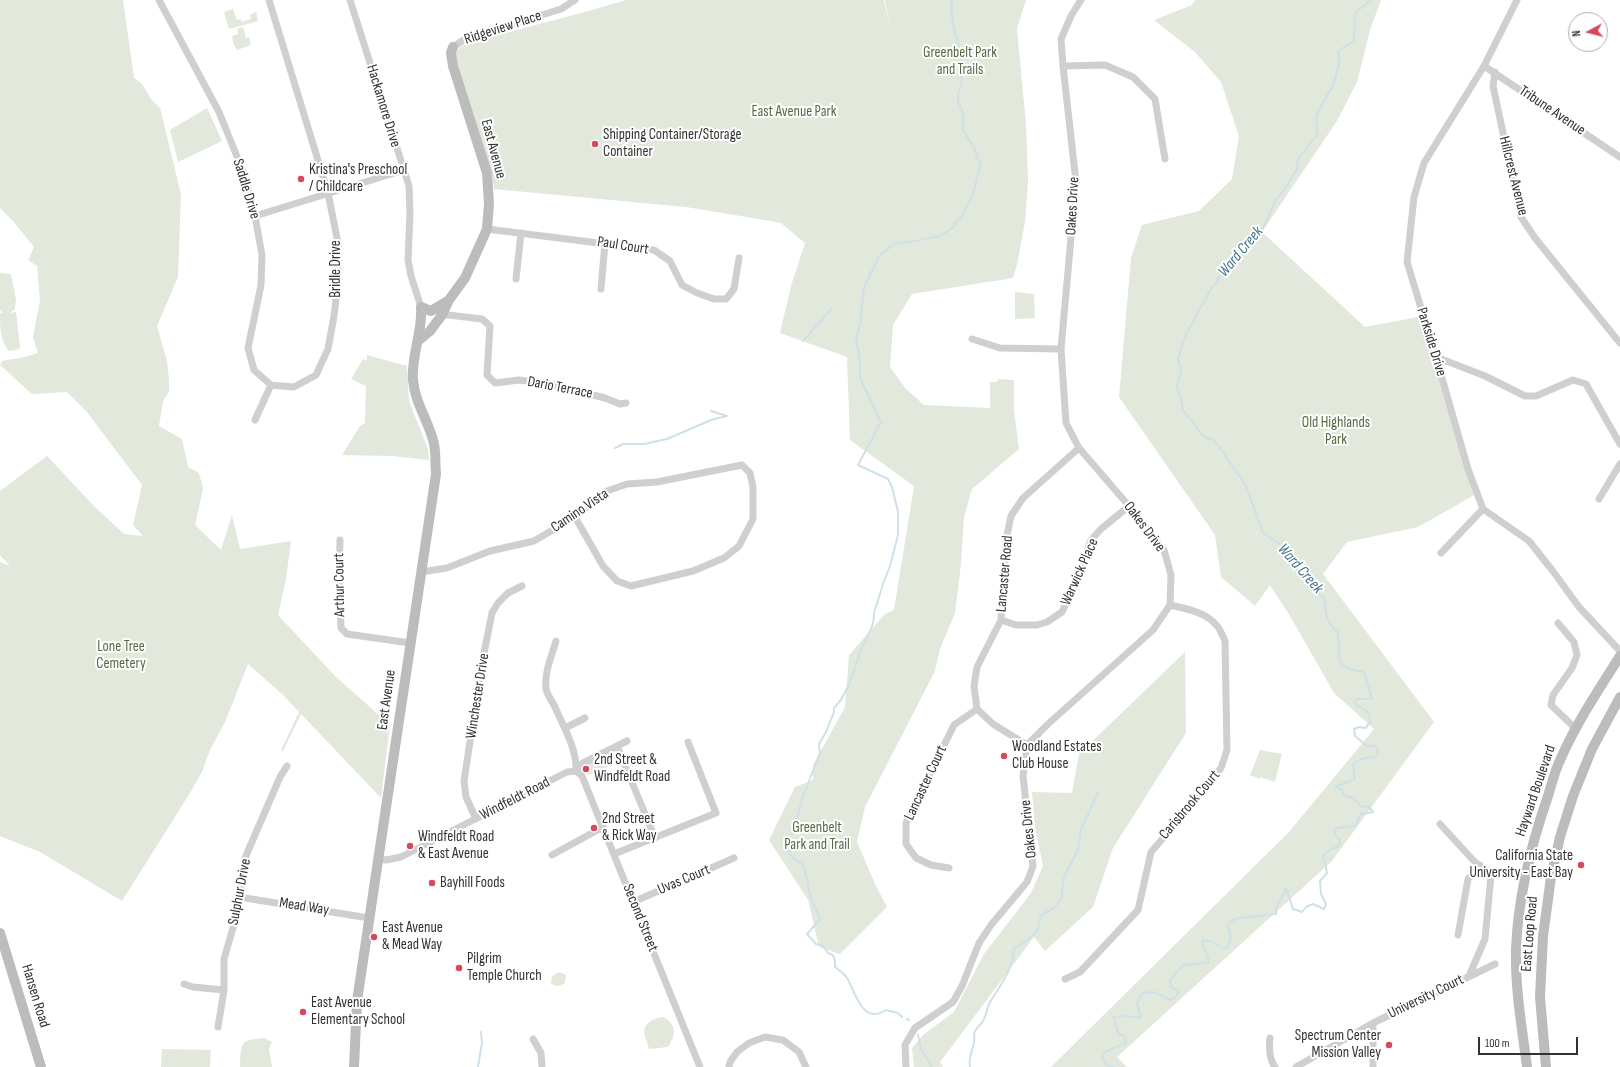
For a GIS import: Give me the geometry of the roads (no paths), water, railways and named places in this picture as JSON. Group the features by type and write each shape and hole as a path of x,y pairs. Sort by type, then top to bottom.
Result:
{"street":[{"name":"Saddle Drive","path":"159,0 219,112 244,174 255,216 262,255 262,286 248,348 254,370 272,385"},
{"name":"Bridle Drive","path":"270,0 328,193 338,243 338,288 328,349 316,375 294,387 272,385"},
{"name":"Hackamore Drive","path":"350,0 409,186 408,260 411,276 421,307"},
{"name":"Ridgeview Place","path":"453,47 464,39 559,10 575,0"},
{"name":"Oakes Drive","path":"1082,0 1071,16 1061,39 1076,182 1061,349 1066,423 1079,448 1129,506 1164,550 1171,575 1170,605"},
{"name":"Parkside Drive","path":"1483,509 1468,469 1407,262 1414,197 1424,163 1484,66 1517,0"},
{"name":"East Avenue","path":"418,341 430,332 442,315 449,300 465,278 487,229 489,204 487,173 453,66 451,53 453,47"},
{"path":"1063,66 1105,65 1133,77 1154,99 1165,159"},
{"name":"Tribune Avenue","path":"1484,66 1620,157"},
{"name":"Hillcrest Avenue","path":"1495,72 1493,86 1521,217 1534,238 1620,343"},
{"path":"255,216 404,170"},
{"name":"Paul Court","path":"487,229 654,250 670,261 682,285 697,293 714,299 726,299 734,289 739,258"},
{"path":"516,279 521,233"},
{"path":"601,289 605,243"},
{"name":"East Avenue","path":"431,311 449,300"},
{"path":"421,307 431,311"},
{"name":"East Avenue","path":"354,1067 357,1001 436,474 434,444 420,410 414,388 413,366 422,320 421,307"},
{"name":"Dario Terrace","path":"431,311 442,315 482,319 490,326 487,375 495,383 519,380 550,384 605,398 620,404 626,403"},
{"path":"972,339 1000,348 1061,349"},
{"path":"1436,357 1485,376 1525,396 1536,396 1573,380 1586,384 1620,444"},
{"path":"255,420 272,385"},
{"name":"Lancaster Road","path":"977,709 974,686 978,667 1001,620 1006,540 1011,516 1023,498 1079,448"},
{"path":"1599,499 1620,464"},
{"name":"Camino Vista","path":"422,572 447,568 490,551 534,542 575,517 607,490 627,484 657,482 742,465 750,472 753,487 753,519 739,546 724,558 693,571 631,586 617,581 603,566 575,517"},
{"name":"Warwick Place","path":"1001,620 1016,625 1037,625 1047,622 1062,612 1075,584 1091,540 1101,529 1129,506"},
{"path":"1441,553 1483,509 1529,541 1579,607 1620,651"},
{"name":"Arthur Court","path":"340,540 339,580 341,628 347,634 410,642"},
{"name":"Winchester Drive","path":"476,819 466,797 464,781 482,663 492,614 498,602 508,593 522,586"},
{"path":"977,709 993,724 1027,745 1048,724 1153,630 1170,605"},
{"name":"Carisbrook Court","path":"1065,979 1080,972 1138,910 1151,852 1193,804 1221,768 1227,750 1225,641 1218,627 1207,617 1192,610 1170,605"},
{"path":"1558,623 1574,642 1577,655 1572,668 1553,695 1551,705 1576,729"},
{"path":"556,641 546,677 546,690 569,736 572,751 576,760 576,771"},
{"name":"Hayward Boulevard","path":"1527,1067 1517,990 1516,950 1521,899 1537,827 1560,759 1576,729 1620,656"},
{"name":"East Loop Road","path":"1546,1067 1540,997 1543,936 1551,877 1560,837 1573,796 1592,749 1620,697"},
{"name":"Lancaster Court","path":"949,868 931,865 916,858 906,844 906,823 954,725 977,709"},
{"path":"565,728 584,718"},
{"name":"Windfeldt Road","path":"378,859 388,860 401,857 567,772 576,771 583,763 627,741"},
{"path":"614,854 716,813 688,742"},
{"name":"Oakes Drive","path":"906,1067 905,1045 915,1028 953,1002 962,986 979,943 1027,882 1033,866 1023,776 1027,745"},
{"path":"617,746 655,838"},
{"name":"Sulphur Drive","path":"218,1027 224,990 224,959 233,928 245,858 280,777 287,766"},
{"name":"Second Street","path":"576,771 582,776 700,1067"},
{"path":"1440,824 1491,876 1485,939 1469,976"},
{"path":"552,855 603,827"},
{"name":"Uvas Court","path":"633,902 734,858"},
{"path":"1458,935 1468,879 1480,865"},
{"name":"Mead Way","path":"239,897 369,918"},
{"name":"Hansen Road","path":"0,934 41,1067"},
{"name":"University Court","path":"1296,1067 1372,1023 1495,964"},
{"path":"184,984 193,987 224,990"},
{"path":"1372,1023 1373,1067"},
{"path":"729,1067 730,1062 737,1052 749,1043 765,1038 783,1040 799,1052 806,1067"},
{"path":"1270,1038 1269,1048 1272,1063 1275,1067"},
{"path":"533,1039 541,1053 542,1067"}],"waterway":[{"path":"902,1017 898,1013 886,1010 878,1014 871,1014 865,1010 860,1005 846,976 835,967 833,955 828,953 823,946 816,944 807,934 820,919 811,898 804,867 802,863 793,858 786,841 794,831 802,799 820,753 819,744 826,732 834,712 834,708 844,695 851,680 862,648 872,627 874,613 890,566 898,535 898,512 892,487 888,479 858,465 881,422 860,378 860,360 856,339 860,323 864,288 879,256 894,244 940,236 953,228 956,222 963,215 964,210 972,198 981,162 976,157 977,153 962,128 964,117 958,99 958,93 961,86 962,67 953,24 951,8 952,0"},
{"name":"Ward Creek","path":"1114,1067 1108,1066 1102,1059 1105,1052 1126,1043 1124,1035 1119,1035 1113,1017 1125,1016 1141,1018 1137,1004 1142,993 1154,992 1171,1000 1176,997 1179,992 1171,987 1170,980 1183,965 1209,963 1202,941 1211,941 1225,949 1231,938 1228,926 1233,920 1276,914 1276,909 1286,888 1293,909 1302,912 1306,907 1313,904 1324,909 1326,904 1321,894 1320,881 1327,873 1323,855 1331,849 1338,847 1340,840 1335,835 1336,828 1355,826 1361,814 1373,812 1368,806 1362,807 1351,797 1344,796 1342,790 1335,787 1355,779 1353,764 1361,759 1376,756 1378,753 1376,746 1367,746 1355,736 1354,729 1359,727 1366,728 1370,721 1369,713 1355,704 1356,699 1372,699 1364,672 1349,669 1340,662 1338,632 1328,621 1324,597 1314,589 1311,578 1297,569 1294,558 1287,549 1263,533 1246,486 1214,440 1204,437 1183,410 1177,387 1181,370 1178,359 1186,334 1211,289 1231,261 1241,257 1261,233 1276,200 1285,189 1297,169 1298,159 1317,135 1316,116 1334,83 1340,60 1338,51 1354,41 1355,13 1371,0"},
{"path":"803,341 832,308"},
{"path":"615,448 623,444 644,444 667,439 711,420 727,416 711,411"},
{"path":"970,1067 970,1057 974,1043 974,1032 983,1021 989,1004 1009,971 1014,948 1033,935 1038,929 1041,915 1054,908 1061,899 1064,877 1078,850 1081,830 1098,792"},
{"path":"478,1067 482,1043 481,1032"},
{"path":"918,1035 921,1049 932,1067"}],"place":[{"name":"Shipping Container/Storage Container","path":"595,144"},
{"name":"Kristina's Preschool / Childcare","path":"301,179"},
{"name":"Woodland Estates Club House","path":"1004,756"},
{"name":"2nd Street & Windfeldt Road","path":"586,769"},
{"name":"2nd Street & Rick Way","path":"594,828"},
{"name":"Windfeldt Road & East Avenue","path":"410,846"},
{"name":"California State University - East Bay","path":"1581,865"},
{"name":"Bayhill Foods","path":"432,883"},
{"name":"East Avenue & Mead Way","path":"374,937"},
{"name":"Pilgrim Temple Church","path":"459,968"},
{"name":"East Avenue Elementary School","path":"303,1012"},
{"name":"Spectrum Center Mission Valley","path":"1389,1045"}],"park label":[{"name":"Greenbelt Park and Trails","path":"960,62"},
{"name":"East Avenue Park","path":"794,112"},
{"name":"Old Highlands Park","path":"1336,432"},
{"name":"Lone Tree Cemetery","path":"121,656"},
{"name":"Greenbelt Park and Trail","path":"817,836"}]}
